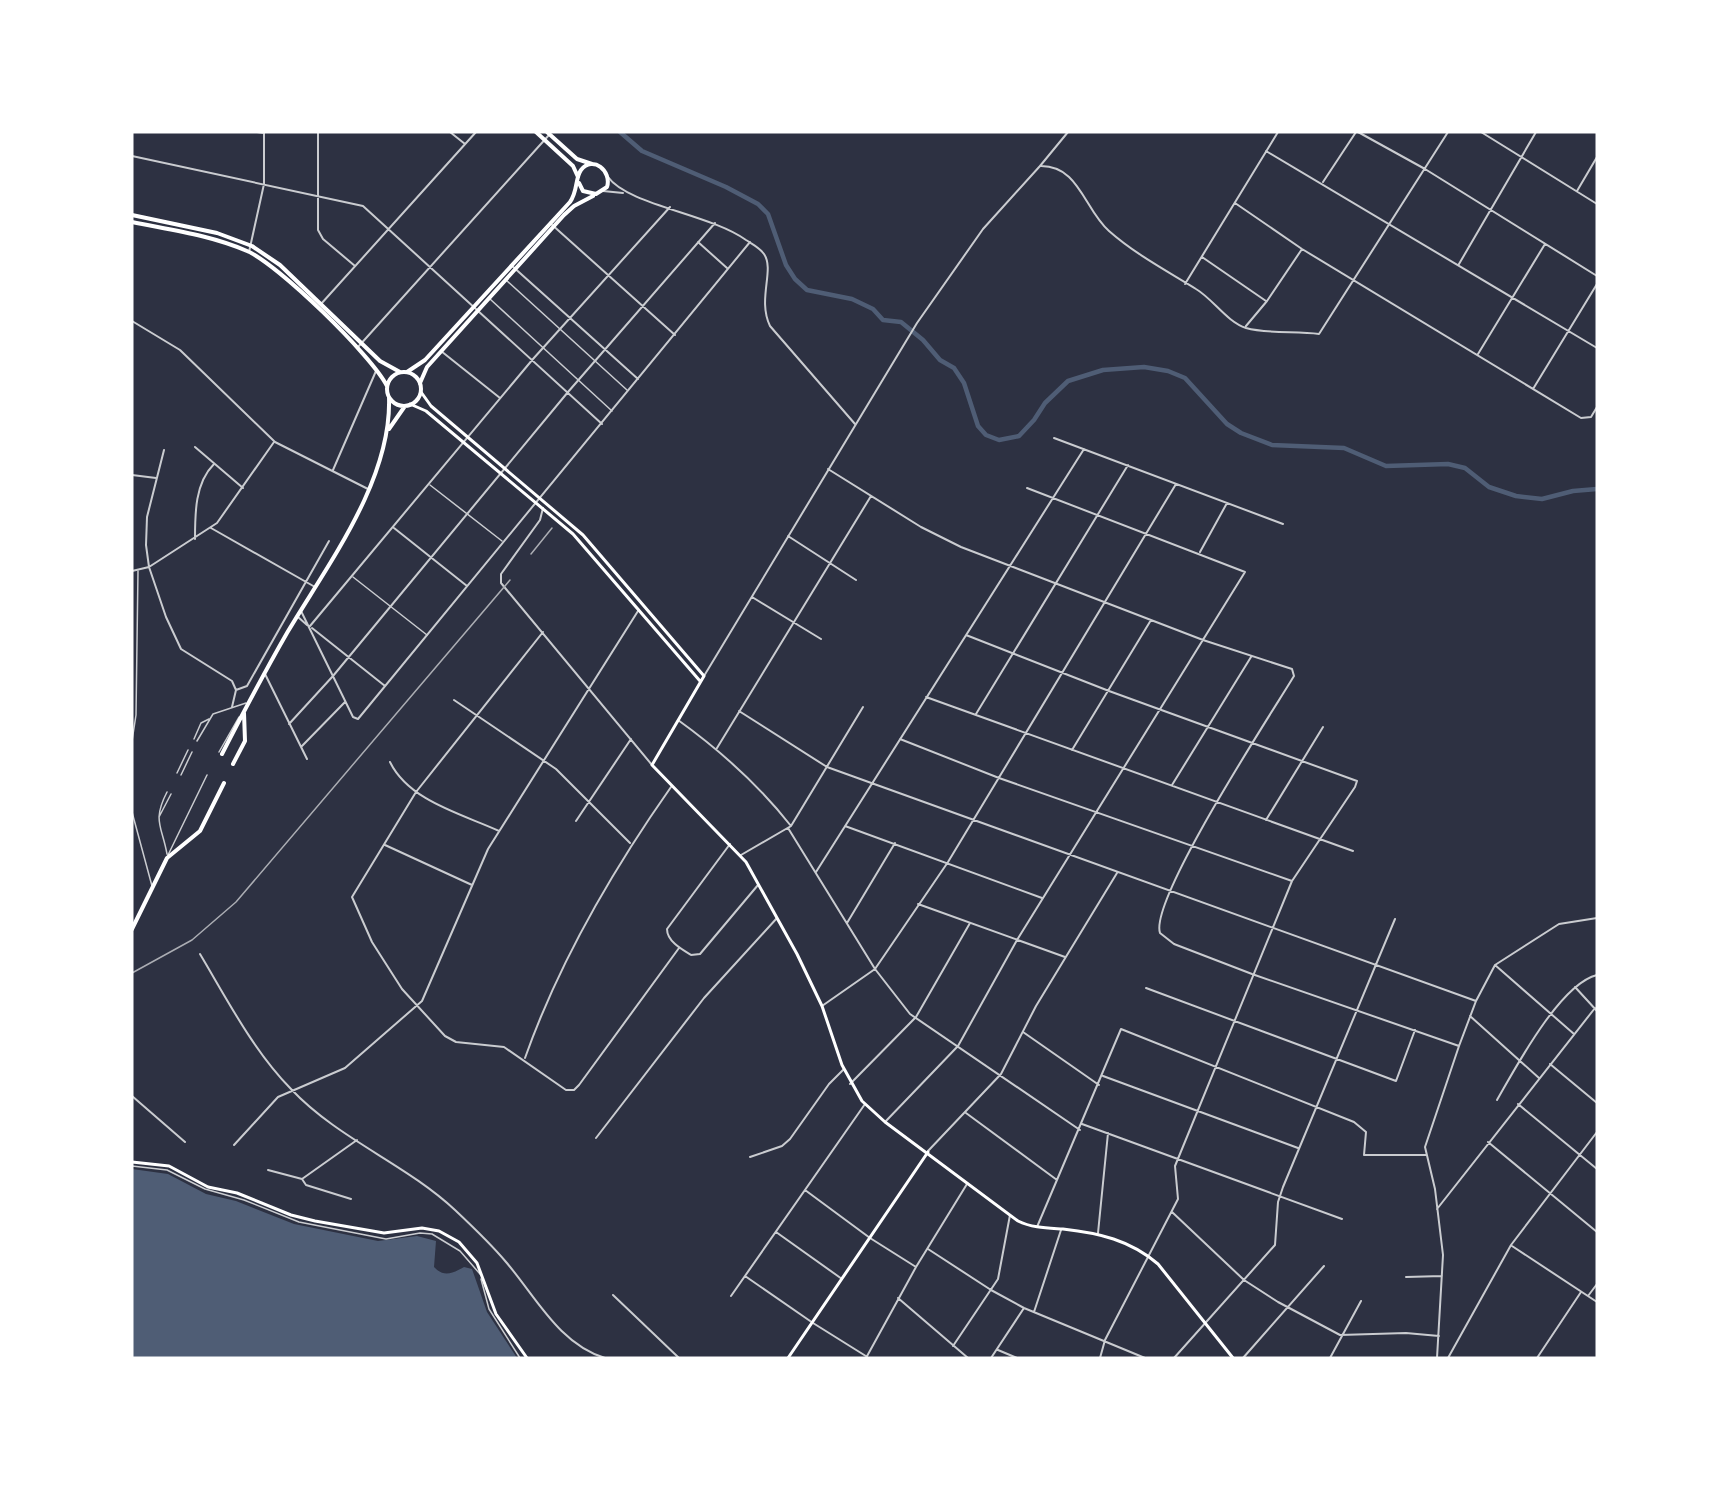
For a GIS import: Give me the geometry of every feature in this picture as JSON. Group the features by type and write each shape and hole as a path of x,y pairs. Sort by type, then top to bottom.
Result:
{"main road":[{"path":"536,132 573,166 578,180 587,193 596,194"},
{"path":"548,133 577,159 601,166 608,177 603,191 574,206 424,371 420,383 426,402 590,542 704,676 652,765 670,787 741,855 777,918 822,1006 850,1084 865,1104 885,1122 1023,1224 1098,1233 1117,1239 1148,1256 1158,1264 1233,1358"},
{"path":"407,372 425,360 573,198 578,180 585,167 593,164"},
{"path":"132,215 217,233 252,246 280,265 384,364 415,376 420,383"},
{"path":"132,222 200,236 249,252 273,268 358,347 387,386 389,397 387,433 368,489 355,518 220,753"},
{"path":"387,386 392,376 400,372"},
{"path":"387,433 421,392"},
{"path":"389,397 397,404 426,411 500,474 537,501 584,544 700,682"},
{"path":"233,764 245,741 244,712"},
{"path":"132,928 167,858 200,831 224,783"},
{"path":"788,1358 928,1152"},
{"path":"132,1164 169,1166 208,1187 237,1193 291,1215 315,1221 384,1233 422,1228 439,1231 459,1242 477,1263 496,1314 527,1358"}],"street":[{"path":"249,252 264,184 264,133 257,132"},
{"path":"318,132 317,194 320,235 355,266"},
{"path":"450,132 465,144"},
{"path":"317,308 476,132"},
{"path":"704,676 917,323 983,229 1068,132"},
{"path":"1185,284 1278,132"},
{"path":"1322,183 1357,132 1425,169 1597,276"},
{"path":"1040,166 1058,168 1069,174 1088,207 1106,229 1185,284 1196,288 1245,327 1319,334 1448,132"},
{"path":"1481,132 1597,204"},
{"path":"1459,264 1536,132"},
{"path":"358,347 545,140 548,133"},
{"path":"1266,151 1597,348"},
{"path":"132,156 359,203 602,424"},
{"path":"1576,191 1597,156"},
{"path":"608,177 626,193"},
{"path":"603,191 626,193 715,223 750,242 765,255 768,267 763,307 770,326 855,424"},
{"path":"1235,204 1302,249 1581,418 1591,417 1597,407"},
{"path":"309,627 544,346 670,207"},
{"path":"550,223 675,335"},
{"path":"289,724 333,676 605,348 715,223"},
{"path":"698,242 728,269"},
{"path":"301,611 353,717 360,717 502,541 602,424 750,242"},
{"path":"1478,354 1545,244"},
{"path":"1245,327 1267,301 1302,249"},
{"path":"1202,256 1267,301"},
{"path":"511,265 638,379"},
{"path":"506,280 628,392"},
{"path":"1533,389 1597,284"},
{"path":"489,298 544,346 612,411"},
{"path":"132,321 180,350 274,442 368,489"},
{"path":"441,351 500,398"},
{"path":"333,470 377,370"},
{"path":"1054,438 1283,524"},
{"path":"132,571 149,567 211,528 243,488 274,442"},
{"path":"195,447 243,488"},
{"path":"816,872 1084,449"},
{"path":"164,450 146,529 149,567 166,617 181,649 232,681 236,690 232,707"},
{"path":"195,539 198,494 208,470 214,464"},
{"path":"976,715 1128,465"},
{"path":"828,469 921,526 1009,567 1203,640 1292,669 1294,673 1191,845 1158,929 1164,938 1174,944 1252,974 1459,1046"},
{"path":"132,475 156,478"},
{"path":"429,484 502,541"},
{"path":"822,1006 875,969 948,862 1102,602 1176,484"},
{"path":"885,1122 958,1046 1017,940 1245,572 1200,552 1027,488"},
{"path":"717,748 871,496"},
{"path":"1200,552 1227,503"},
{"path":"543,508 540,520 500,578 502,585 652,765"},
{"path":"211,528 315,586"},
{"path":"394,528 467,586"},
{"path":"788,536 856,580"},
{"path":"236,690 247,686 329,541"},
{"path":"132,741 136,715 138,571"},
{"path":"352,577 427,635"},
{"path":"752,597 821,639"},
{"path":"234,1144 278,1097 345,1068 422,1001 488,849 639,609"},
{"path":"297,617 385,686"},
{"path":"1072,750 1151,620"},
{"path":"543,632 416,792 352,897 372,942 416,1006 445,1036 456,1042 504,1047 524,1059 535,1071 566,1090 574,1090 679,948"},
{"path":"966,635 1109,691 1356,781 1355,787 1292,881 1195,1111 1177,1160 1175,1169 1179,1195 1105,1340 1100,1358"},
{"path":"1172,786 1251,657"},
{"path":"265,675 307,759"},
{"path":"926,697 1353,851"},
{"path":"454,700 544,759 631,844"},
{"path":"194,739 201,723 219,711 250,702"},
{"path":"301,747 345,702"},
{"path":"863,707 788,828 875,969 910,1014 1080,1130"},
{"path":"740,711 826,767 1476,1001"},
{"path":"197,741 209,718"},
{"path":"678,720 717,748 765,793 791,826"},
{"path":"1266,820 1323,727"},
{"path":"576,821 631,739"},
{"path":"900,739 999,778 1292,881"},
{"path":"177,773 188,750"},
{"path":"181,775 192,752"},
{"path":"390,762 403,783 416,792 499,831"},
{"path":"167,858 207,775"},
{"path":"524,1059 539,1017 564,964 631,844 670,787"},
{"path":"167,792 159,809 158,825 167,858"},
{"path":"159,818 171,794"},
{"path":"132,812 152,891"},
{"path":"741,855 791,826"},
{"path":"845,826 1043,898"},
{"path":"847,923 895,843"},
{"path":"730,844 666,928 666,933 679,948 691,956 700,954 759,885"},
{"path":"385,845 473,885"},
{"path":"928,1152 1001,1074 1066,957 1117,873"},
{"path":"918,904 1066,957"},
{"path":"596,1138 704,998 777,918"},
{"path":"1437,1358 1443,1276 1437,1209 1426,1155 1429,1133 1459,1046 1476,1001 1495,965 1559,924 1597,918"},
{"path":"1174,1358 1275,1245 1280,1196 1395,919"},
{"path":"850,1084 916,1017 970,923"},
{"path":"200,954 258,1051 292,1090 314,1111 456,1211 505,1261 566,1338 586,1352 605,1358"},
{"path":"1495,965 1574,1034"},
{"path":"1497,1100 1518,1060 1552,1015 1575,987 1587,978 1597,975"},
{"path":"1437,1209 1518,1104 1596,1009 1575,987"},
{"path":"1146,988 1396,1081 1415,1030"},
{"path":"1470,1016 1539,1078"},
{"path":"1036,1227 1080,1130 1121,1029 1354,1122 1366,1132 1364,1155 1426,1155"},
{"path":"1023,1032 1099,1085"},
{"path":"1550,1064 1597,1103"},
{"path":"750,1157 782,1146 790,1139 837,1074 844,1069"},
{"path":"1102,1076 1299,1148"},
{"path":"132,1096 185,1142"},
{"path":"731,1296 865,1104"},
{"path":"1518,1104 1597,1169"},
{"path":"966,1113 1057,1180"},
{"path":"1082,1124 1342,1219"},
{"path":"1449,1358 1511,1245 1597,1132"},
{"path":"1098,1233 1108,1133"},
{"path":"302,1179 358,1140"},
{"path":"1488,1142 1597,1232"},
{"path":"132,1164 167,1170 205,1189 244,1200 299,1222 386,1239 420,1233 436,1236 460,1251 478,1271 489,1309 520,1358"},
{"path":"268,1170 302,1179 306,1185 351,1199"},
{"path":"745,1276 867,1358 916,1267 969,1183"},
{"path":"805,1190 870,1238 916,1267"},
{"path":"1172,1212 1244,1280 1340,1335 1406,1333 1439,1336"},
{"path":"953,1346 998,1280 1010,1215"},
{"path":"1034,1312 1062,1229"},
{"path":"776,1232 842,1279"},
{"path":"1511,1245 1597,1302"},
{"path":"928,1249 991,1290 1024,1308 1145,1358"},
{"path":"1243,1358 1324,1266"},
{"path":"1406,1277 1443,1276"},
{"path":"1588,1296 1597,1284"},
{"path":"1537,1358 1581,1292"},
{"path":"614,1295 679,1358"},
{"path":"898,1298 968,1358"},
{"path":"1330,1358 1340,1335 1361,1301"},
{"path":"991,1358 1024,1308"},
{"path":"997,1349 1017,1358"}],"water":[{"path":"132,1169 168,1174 206,1194 236,1201 294,1224 378,1241 417,1236 436,1241 434,1267 445,1273 452,1273 464,1267 472,1269 487,1312 517,1358 132,1358"}],"waterway":[{"path":"620,132 642,151 726,187 758,204 768,214 786,265 795,279 807,290 852,299 873,309 883,320 901,322 923,340 940,360 954,368 964,383 978,426 986,435 999,440 1019,436 1034,420 1045,403 1068,381 1103,370 1144,367 1168,371 1185,378 1227,424 1241,433 1272,445 1344,448 1386,466 1448,464 1465,468 1489,487 1516,496 1542,499 1573,491 1597,489"}],"railway":[{"path":"531,554 552,528"},
{"path":"132,973 192,940 236,902 510,580"}]}
